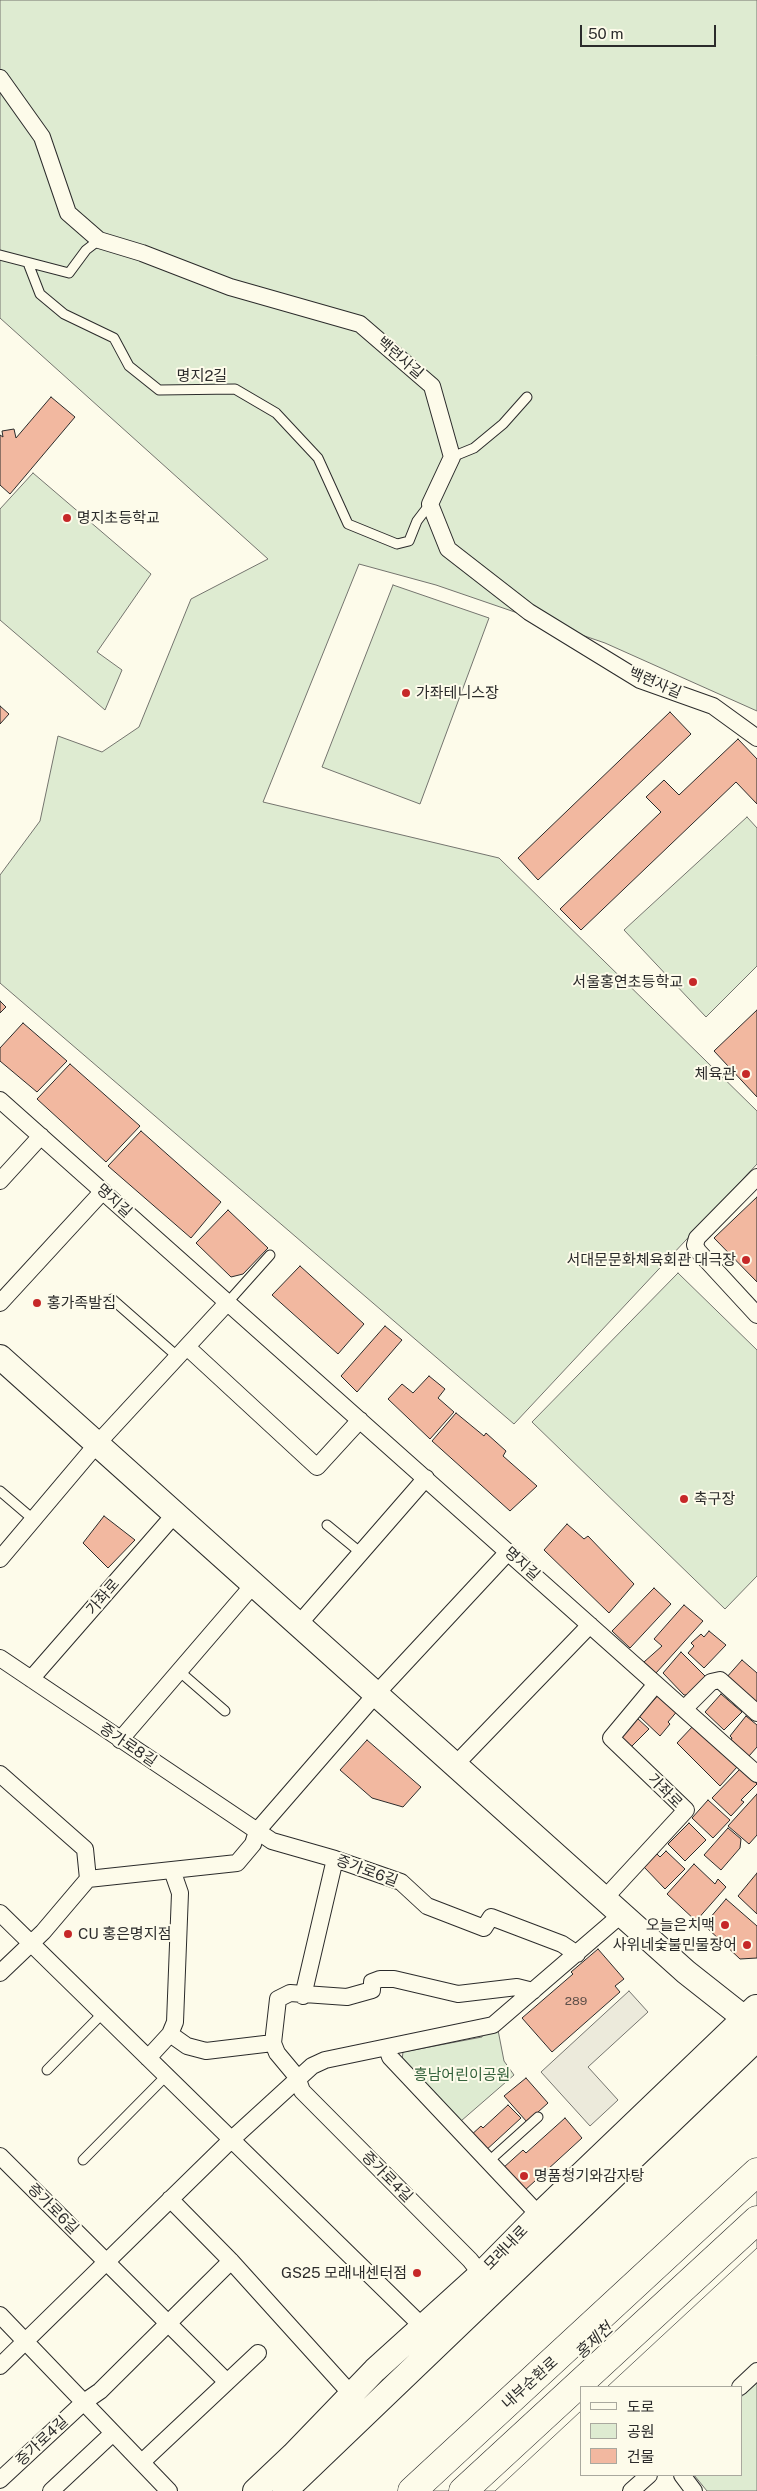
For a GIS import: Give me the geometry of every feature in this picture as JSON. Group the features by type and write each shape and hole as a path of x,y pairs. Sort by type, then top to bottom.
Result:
{"highway":[{"name":"내부순환로","path":"412,2491 757,2172"},
{"path":"463,2491 757,2220"}],"main road":[{"path":"3,1365 97,1444 686,1972 752,2016"},
{"name":"모래내로","path":"255,2491 375,2370 481,2274 539,2215 752,2016"},
{"name":"모래내로","path":"285,2491 757,2039"}],"street":[{"name":"백련사길","path":"0,78 42,137 68,213 99,240 142,253 230,286 360,324 432,386 452,457"},
{"path":"430,504 452,457"},
{"name":"백련사길","path":"430,504 448,549 529,612 640,680 713,706 757,738"},
{"name":"명지길","path":"0,1100 757,1774"},
{"path":"0,1181 41,1136"},
{"path":"757,1177 697,1238 695,1245 698,1252 757,1316"},
{"path":"0,1304 103,1191"},
{"path":"0,1559 97,1444 228,1302"},
{"path":"182,1352 317,1467 360,1420"},
{"path":"298,1625 426,1478"},
{"name":"가좌로","path":"31,1679 175,1514"},
{"path":"0,1973 30,1944 88,1879 237,1863 253,1844 257,1831 376,1694 508,1552"},
{"path":"120,1740 254,1584"},
{"path":"455,1765 590,1625"},
{"name":"증가로8길","path":"0,1658 257,1831"},
{"path":"684,1709 711,1682 716,1680 723,1682 757,1713"},
{"name":"가좌로","path":"604,1899 686,1810 610,1738 656,1684"},
{"path":"0,1774 84,1849 88,1879"},
{"name":"증가로6길","path":"257,1831 272,1841 334,1859 401,1882 427,1906 484,1928 491,1917 562,1944 577,1954"},
{"path":"302,1996 334,1859"},
{"path":"148,2058 170,2034 175,2022 180,1893 172,1870"},
{"path":"0,1913 423,2327"},
{"path":"0,2366 297,2077 318,2062 493,2025 622,1914"},
{"path":"170,2034 187,2046 206,2051 273,2043 278,1999 290,1993 302,1996 347,1997 372,1990 372,1982 380,1979 394,1979 458,1994 517,1987 534,1991"},
{"name":"증가로4길","path":"273,2043 277,2053 297,2077 302,2091 470,2260 481,2274"},
{"path":"387,2048 390,2057 539,2215"},
{"name":"증가로6길","path":"0,2156 106,2261"},
{"path":"170,2199 231,2261 352,2395"},
{"path":"106,2261 227,2382"},
{"name":"증가로4길","path":"0,2480 84,2402 100,2391 231,2261"},
{"path":"0,2315 169,2491"},
{"path":"142,2462 258,2352"},
{"path":"741,2386 757,2371"},
{"path":"51,2491 113,2433"},
{"path":"631,2491 647,2476"},
{"path":"683,2476 694,2491"}],"lane":[{"path":"0,255 69,273 86,250 99,240"},
{"name":"명지2길","path":"28,263 40,294 64,314 114,338 129,366 159,390 235,389 276,413 318,458 348,524 397,544 409,541 417,521 430,504"},
{"path":"452,457 474,448 503,424 526,397"},
{"path":"228,1302 270,1255"},
{"path":"112,1299 182,1352"},
{"path":"0,1491 34,1520"},
{"path":"327,1525 361,1553"},
{"path":"179,1671 225,1711"},
{"path":"47,2070 102,2014"},
{"path":"83,2160 166,2076"},
{"path":"489,2161 538,2117"}],"green space":[{"path":"0,0 757,0 757,711 605,643 436,585 359,564 263,802 499,858 757,1111 757,1164 514,1424 0,983 0,875 40,821 58,736 102,752 139,727 191,599 268,559 0,318"},
{"path":"33,473 151,574 97,652 122,670 105,710 0,620 0,509"},
{"name":"가좌테니스장","path":"393,585 489,618 420,804 322,767"},
{"path":"747,817 757,828 757,966 706,1017 624,930"},
{"name":"축구장","path":"678,1273 757,1350 757,1576 725,1609 532,1422"},
{"name":"흥남어린이공원","path":"498,2030 504,2061 514,2075 461,2121 402,2060 403,2052 482,2037 483,2034"},
{"path":"757,2383 757,2491 707,2491 695,2476 742,2476 742,2396"}],"shaded area":[{"path":"629,1991 648,2012 588,2067 618,2100 590,2126 541,2072"}],"pier":[{"path":"757,2159 757,2248 608,2386 580,2386 580,2412 495,2491 398,2491"}],"building":[{"path":"51,397 75,417 10,494 0,485 0,435 3,437 2,431 14,429 16,438"},
{"path":"0,706 9,714 0,724"},
{"path":"670,712 691,734 538,880 518,858"},
{"path":"738,739 757,759 757,804 736,782 581,930 560,909 661,812 646,797 664,780 679,795"},
{"path":"0,1001 6,1007 0,1013"},
{"name":"체육관","path":"757,1010 757,1097 714,1051"},
{"path":"23,1023 67,1061 37,1092 0,1061 0,1048"},
{"path":"70,1064 140,1126 106,1162 37,1099"},
{"path":"141,1131 221,1202 191,1238 108,1166"},
{"name":"서대문문화체육회관 대극장","path":"757,1197 757,1282 714,1238"},
{"path":"228,1210 268,1248 243,1274 231,1277 196,1243"},
{"path":"300,1266 364,1324 338,1354 272,1295"},
{"path":"385,1326 402,1340 357,1392 341,1376"},
{"path":"429,1376 445,1389 438,1398 454,1412 430,1439 388,1399 402,1384 413,1393"},
{"path":"456,1413 484,1436 486,1433 506,1451 503,1456 537,1486 510,1511 432,1441"},
{"path":"104,1516 135,1540 108,1568 83,1543"},
{"path":"567,1524 584,1539 588,1536 634,1584 609,1613 544,1550"},
{"path":"654,1588 671,1604 630,1648 612,1631"},
{"path":"684,1605 703,1621 656,1673 644,1662 662,1646 654,1639"},
{"path":"709,1631 726,1645 704,1668 688,1653 694,1646 691,1643 701,1634 704,1637"},
{"path":"681,1652 707,1678 690,1695 684,1695 663,1673"},
{"path":"742,1660 757,1673 757,1706 726,1678"},
{"path":"661,1692 679,1709 668,1722 670,1724 660,1736 639,1716"},
{"path":"721,1694 742,1712 724,1730 705,1712"},
{"path":"746,1716 757,1725 757,1747 749,1756 731,1740 730,1736"},
{"path":"637,1718 649,1729 629,1749 618,1739"},
{"path":"694,1725 737,1767 720,1786 677,1743"},
{"path":"367,1740 421,1787 403,1807 372,1798 340,1770"},
{"path":"741,1768 757,1784 741,1800 744,1802 731,1816 712,1798"},
{"path":"757,1794 757,1835 749,1844 728,1826"},
{"path":"708,1800 730,1820 713,1838 692,1818"},
{"path":"689,1823 706,1840 685,1861 668,1844"},
{"path":"728,1828 741,1839 740,1848 721,1870 704,1855"},
{"path":"666,1851 685,1869 665,1889 644,1867 657,1854 660,1857"},
{"path":"694,1864 715,1884 718,1879 726,1887 696,1921 667,1894"},
{"path":"757,1873 757,1914 738,1896"},
{"path":"726,1899 757,1926 757,1958 740,1959 704,1925"},
{"path":"598,1949 624,1979 615,1986 620,1992 552,2052 522,2018 573,1974 571,1972"},
{"path":"526,2078 548,2103 527,2122 504,2096"},
{"path":"508,2105 521,2118 484,2152 469,2137 481,2126 483,2128"},
{"path":"565,2118 582,2138 524,2191 503,2168 523,2150 526,2153"}],"place":[{"name":"명지초등학교","path":"67,518"},
{"name":"가좌테니스장","path":"406,693"},
{"name":"서울홍연초등학교","path":"693,982"},
{"name":"체육관","path":"746,1074"},
{"name":"서대문문화체육회관 대극장","path":"746,1260"},
{"name":"홍가족발집","path":"37,1303"},
{"name":"축구장","path":"684,1499"},
{"name":"오늘은치맥","path":"725,1925"},
{"name":"CU 홍은명지점","path":"68,1934"},
{"name":"사위네숯불민물장어","path":"747,1945"},
{"name":"명품청기와감자탕","path":"524,2176"},
{"name":"GS25 모래내센터점","path":"417,2273"}],"water label":[{"name":"홍제천","path":"594,2341"}]}
